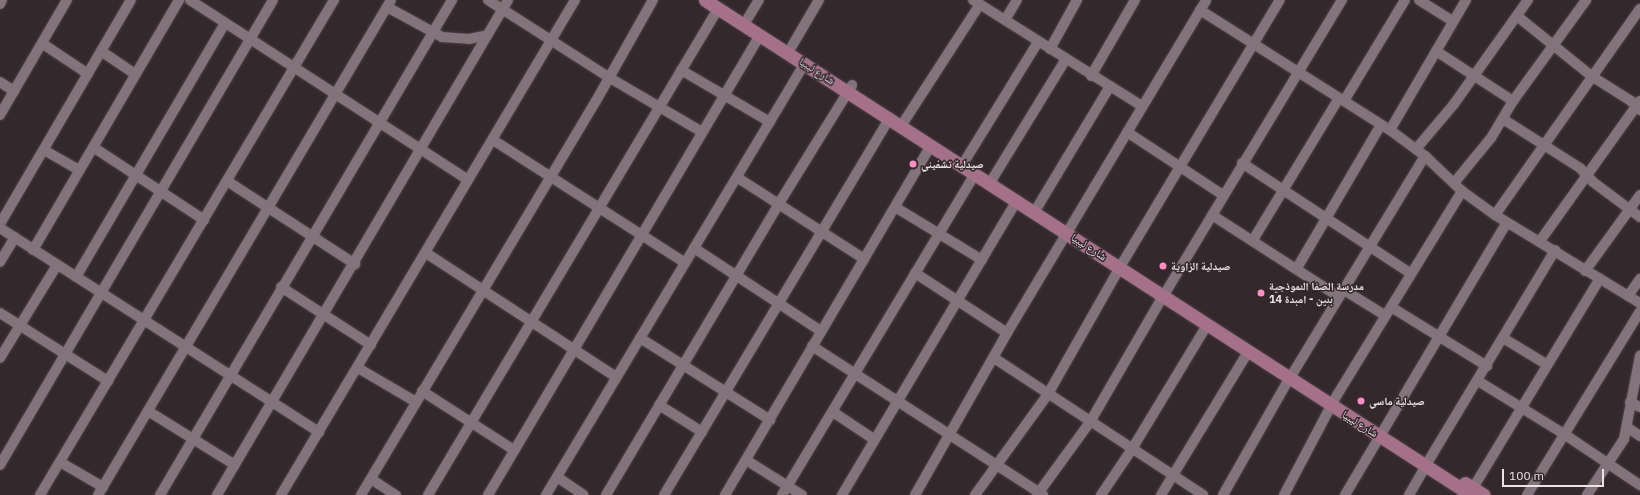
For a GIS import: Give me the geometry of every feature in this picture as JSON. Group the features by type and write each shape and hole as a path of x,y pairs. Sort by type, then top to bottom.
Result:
{"main road":[{"name":"شارع ليبيا","path":"706,0 720,4 748,18 792,46 820,69 905,120 1038,206 1069,230"},
{"name":"شارع ليبيا","path":"720,4 760,35 804,63 820,69"},
{"name":"شارع ليبيا","path":"850,88 890,118 975,174 1069,230 1136,273 1244,346 1428,463 1470,493 1484,495"},
{"name":"شارع ليبيا","path":"1165,293 1207,325 1244,346"}],"street":[{"path":"0,4 2,0"},
{"path":"0,224 131,0"},
{"path":"33,250 179,0"},
{"path":"190,0 205,4 225,23 250,40 336,93 468,180"},
{"path":"0,465 273,0"},
{"path":"40,495 334,0"},
{"path":"164,494 228,375 452,0"},
{"path":"488,0 506,4 551,41 610,78 702,132"},
{"path":"281,495 358,368 575,0"},
{"path":"362,495 482,289 610,78 653,0"},
{"path":"748,18 758,0"},
{"path":"792,46 819,0"},
{"path":"1005,20 1017,0"},
{"path":"1050,49 1077,0"},
{"path":"1091,76 1135,0"},
{"path":"915,495 1007,333 1206,0"},
{"path":"975,495 1048,394 1122,264 1280,0"},
{"path":"812,346 998,465 1040,494 1090,422 1242,163 1342,0"},
{"path":"1252,240 1405,0"},
{"path":"1419,0 1453,21"},
{"path":"1297,268 1326,220 1436,50 1466,0"},
{"path":"1416,149 1454,104 1528,0"},
{"path":"1454,183 1491,138 1513,101 1586,0"},
{"path":"0,115 43,44 63,1"},
{"path":"905,120 976,2 1091,76 1142,106"},
{"path":"60,462 100,491 389,4 432,34 457,39 488,35"},
{"path":"217,495 355,264 420,149 506,4"},
{"path":"428,495 720,4"},
{"path":"1495,215 1640,9"},
{"path":"1200,10 1386,127 1425,156 1462,191 1495,215 1555,250 1599,280 1640,303"},
{"path":"1517,16 1592,77 1639,106 1540,241"},
{"path":"76,277 225,23"},
{"path":"500,495 490,492 760,35"},
{"path":"966,159 1038,42"},
{"path":"43,44 88,74"},
{"path":"1436,50 1513,101"},
{"path":"101,51 135,74"},
{"path":"993,178 1066,59"},
{"path":"546,495 685,262 738,178 804,63"},
{"path":"681,70 770,122"},
{"path":"0,82 14,91"},
{"path":"1038,206 1110,86"},
{"path":"606,495 736,275 850,88"},
{"path":"664,495 890,118"},
{"path":"1503,119 1545,145 1587,175 1640,218"},
{"path":"1127,132 1223,195"},
{"path":"493,140 599,209 685,262"},
{"path":"725,495 931,145"},
{"path":"93,147 204,220"},
{"path":"44,150 79,170"},
{"path":"1223,495 1291,376 1425,156"},
{"path":"1242,163 1326,220 1410,273"},
{"path":"782,495 938,233 975,174"},
{"path":"738,178 864,259"},
{"path":"227,181 355,264"},
{"path":"1284,495 1332,403 1388,312 1410,273 1462,191"},
{"path":"1585,271 1640,196"},
{"path":"842,495 1017,200"},
{"path":"895,208 982,260"},
{"path":"1212,215 1341,294 1388,312 1439,338 1487,366"},
{"path":"1345,495 1383,435 1507,222"},
{"path":"0,228 100,294 319,432"},
{"path":"0,262 15,237"},
{"path":"694,248 821,331"},
{"path":"1409,495 1555,250"},
{"path":"426,253 616,377"},
{"path":"0,358 57,265"},
{"path":"915,273 1007,333"},
{"path":"1628,296 1640,279"},
{"path":"1470,493 1546,364 1599,280"},
{"path":"281,287 371,345"},
{"path":"1527,495 1640,311"},
{"path":"0,313 108,381"},
{"path":"1101,495 1132,449 1207,325"},
{"path":"640,338 770,420"},
{"path":"1503,338 1546,364"},
{"path":"1161,495 1174,476 1244,346"},
{"path":"1587,495 1606,464 1623,442 1640,356"},
{"path":"994,358 1203,495"},
{"path":"358,368 416,402"},
{"path":"1478,381 1522,407 1564,434 1606,464 1640,485"},
{"path":"422,391 514,450"},
{"path":"1630,402 1640,407"},
{"path":"659,405 702,432"},
{"path":"148,411 235,465"},
{"path":"832,412 875,440"},
{"path":"1627,427 1640,436"},
{"path":"746,460 802,495"},
{"path":"557,477 584,495"},
{"path":"371,479 396,495"}],"place":[{"name":"صيدلية تشفيني","path":"913,164"},
{"name":"صيدلية الزاوية","path":"1163,266"},
{"name":"مدرسة الصفا النموذجية بنين - امبدة 14","path":"1261,293"},
{"name":"صيدلية ماسي","path":"1361,401"}]}
